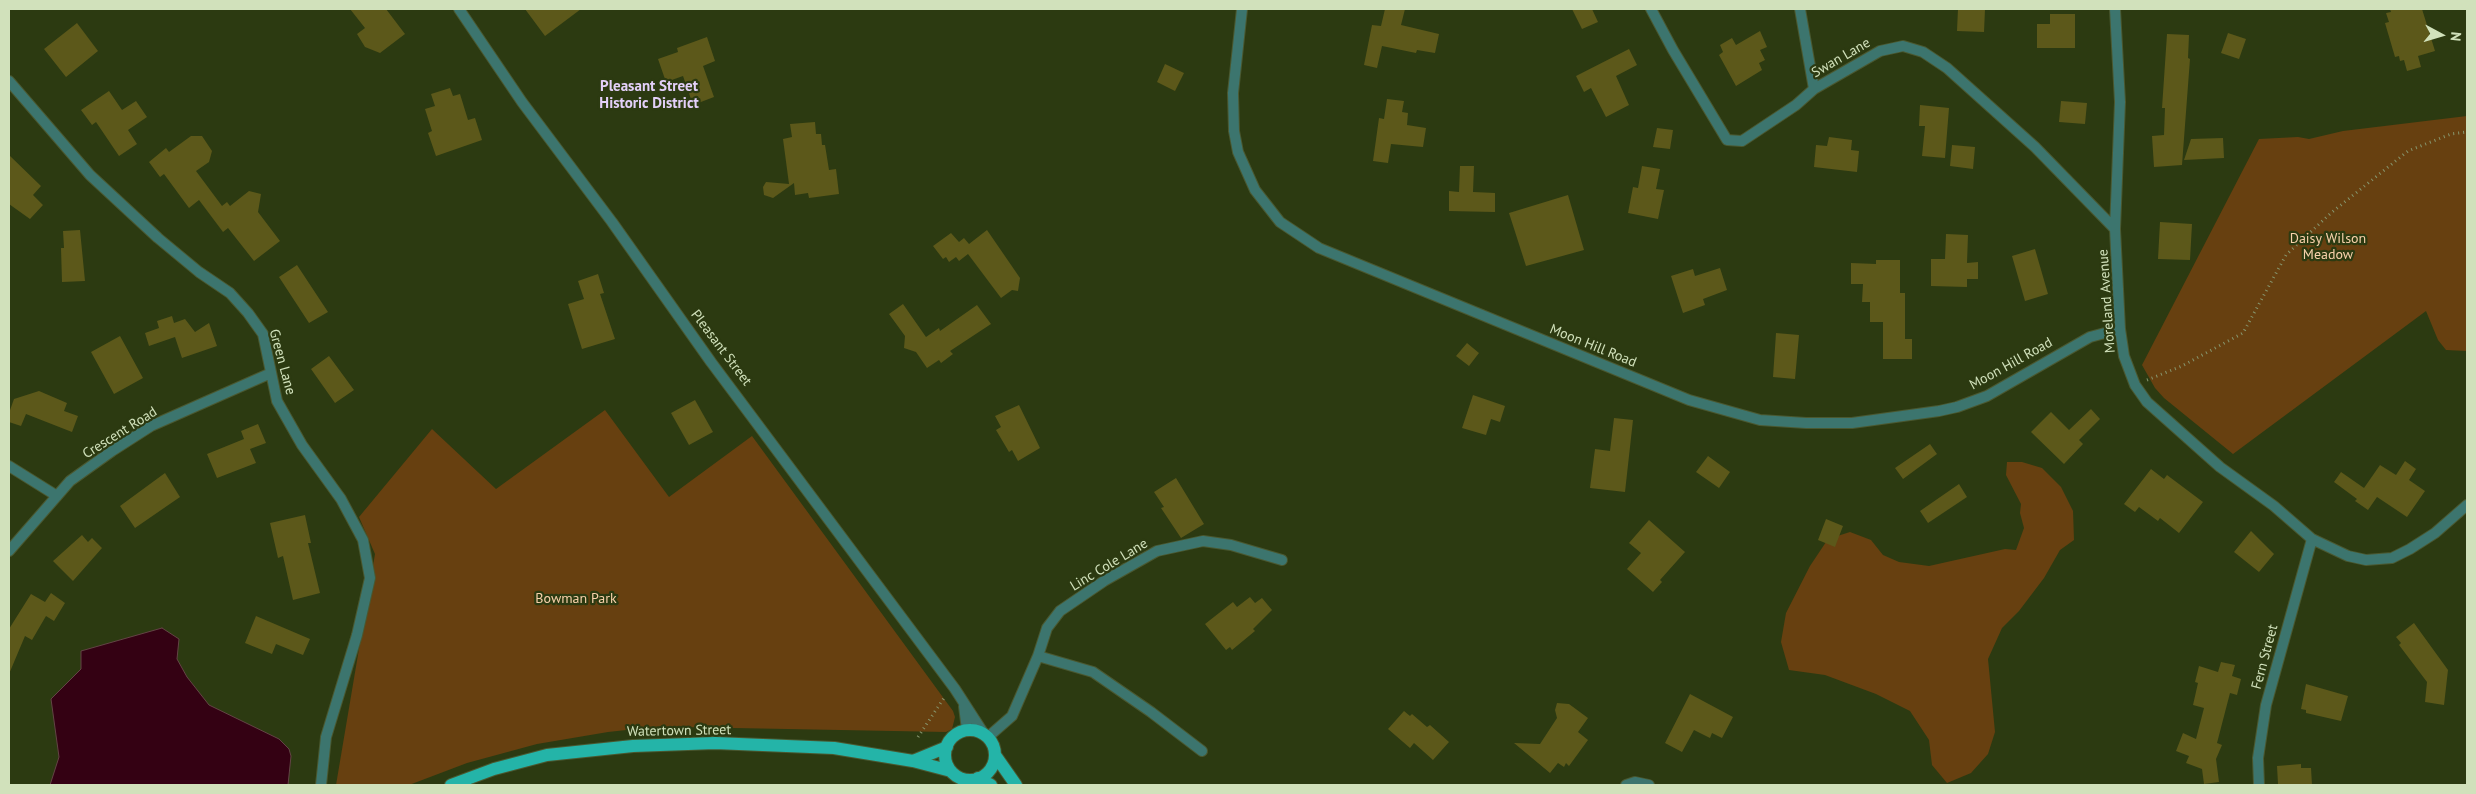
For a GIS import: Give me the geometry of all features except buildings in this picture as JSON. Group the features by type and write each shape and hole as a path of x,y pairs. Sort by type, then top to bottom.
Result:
{"main road":[{"path":"991,785 978,778 963,778 951,770 946,759 947,747 954,735 967,730 986,735 992,743 995,755 1016,785"},
{"name":"Watertown Street","path":"451,785 494,769 547,755 633,746 715,744 834,748 913,761 951,770"},
{"path":"913,761 947,747"},
{"path":"978,778 990,770 995,755"}],"street":[{"name":"Pleasant Street","path":"459,9 522,102 986,735"},
{"name":"Moon Hill Road","path":"1242,9 1233,93 1234,131 1238,152 1255,190 1280,222 1320,248 1688,400 1760,420 1806,423 1852,422 1939,411 1957,407 1987,396 2090,337 2120,328"},
{"path":"1800,9 1814,89"},
{"name":"Moreland Avenue","path":"2115,9 2120,102 2115,229 2120,328 2124,356 2135,385 2147,402 2220,467 2274,506 2312,539 2348,556 2366,560 2392,558 2410,550 2434,533 2467,505"},
{"name":"Swan Lane","path":"1653,14 1727,140 1742,142 1796,105 1814,89 1880,51 1902,46 1923,52 1947,68 2035,147 2115,229"},
{"name":"Green Lane","path":"9,82 90,175 158,238 199,272 230,293 248,313 263,334 277,401 302,445 341,499 363,540 370,578 357,636 326,737 321,785"},
{"name":"Crescent Road","path":"9,551 70,481 151,426 271,373"},
{"path":"9,466 57,496"},
{"name":"Fern Street","path":"2259,785 2258,758 2266,705 2312,539"},
{"name":"Linc Cole Lane","path":"986,735 1012,716 1038,656 1047,628 1060,611 1104,581 1157,551 1203,541 1231,545 1282,560"},
{"path":"1038,656 1093,672 1151,712 1202,751"},
{"name":"Pleasant Street","path":"963,703 967,730"},
{"path":"1626,785 1635,782 1649,785"}],"path":[{"path":"2135,385 2182,366 2243,333 2286,255 2331,213 2408,151 2451,134 2467,132"},
{"path":"918,737 946,695"}],"green space":[{"name":"Daisy Wilson Meadow","path":"2467,116 2467,351 2446,350 2438,340 2426,311 2233,454 2164,398 2155,388 2142,365 2259,139 2298,137 2309,139 2343,131"},
{"name":"Bowman Park","path":"605,410 669,497 752,436 953,711 955,717 952,729 946,732 645,728 537,744 467,763 409,785 336,785 375,554 359,517 432,429 496,489"},
{"path":"2007,462 2022,462 2042,468 2061,487 2073,511 2074,540 2060,550 2044,578 2019,611 2002,628 1988,659 1995,732 1988,754 1971,773 1947,783 1932,765 1929,740 1910,711 1876,694 1825,675 1789,670 1781,642 1786,613 1810,566 1828,539 1850,532 1871,540 1883,555 1899,562 1929,566 2005,549 2016,550 2024,528 2020,513 2021,504 2006,475"}],"shaded area":[{"path":"162,628 179,639 177,659 187,677 209,705 279,739 289,749 291,756 288,785 50,785 59,757 51,699 81,669 81,651"}],"district":[{"name":"Pleasant Street Historic District","path":"649,96"}]}
